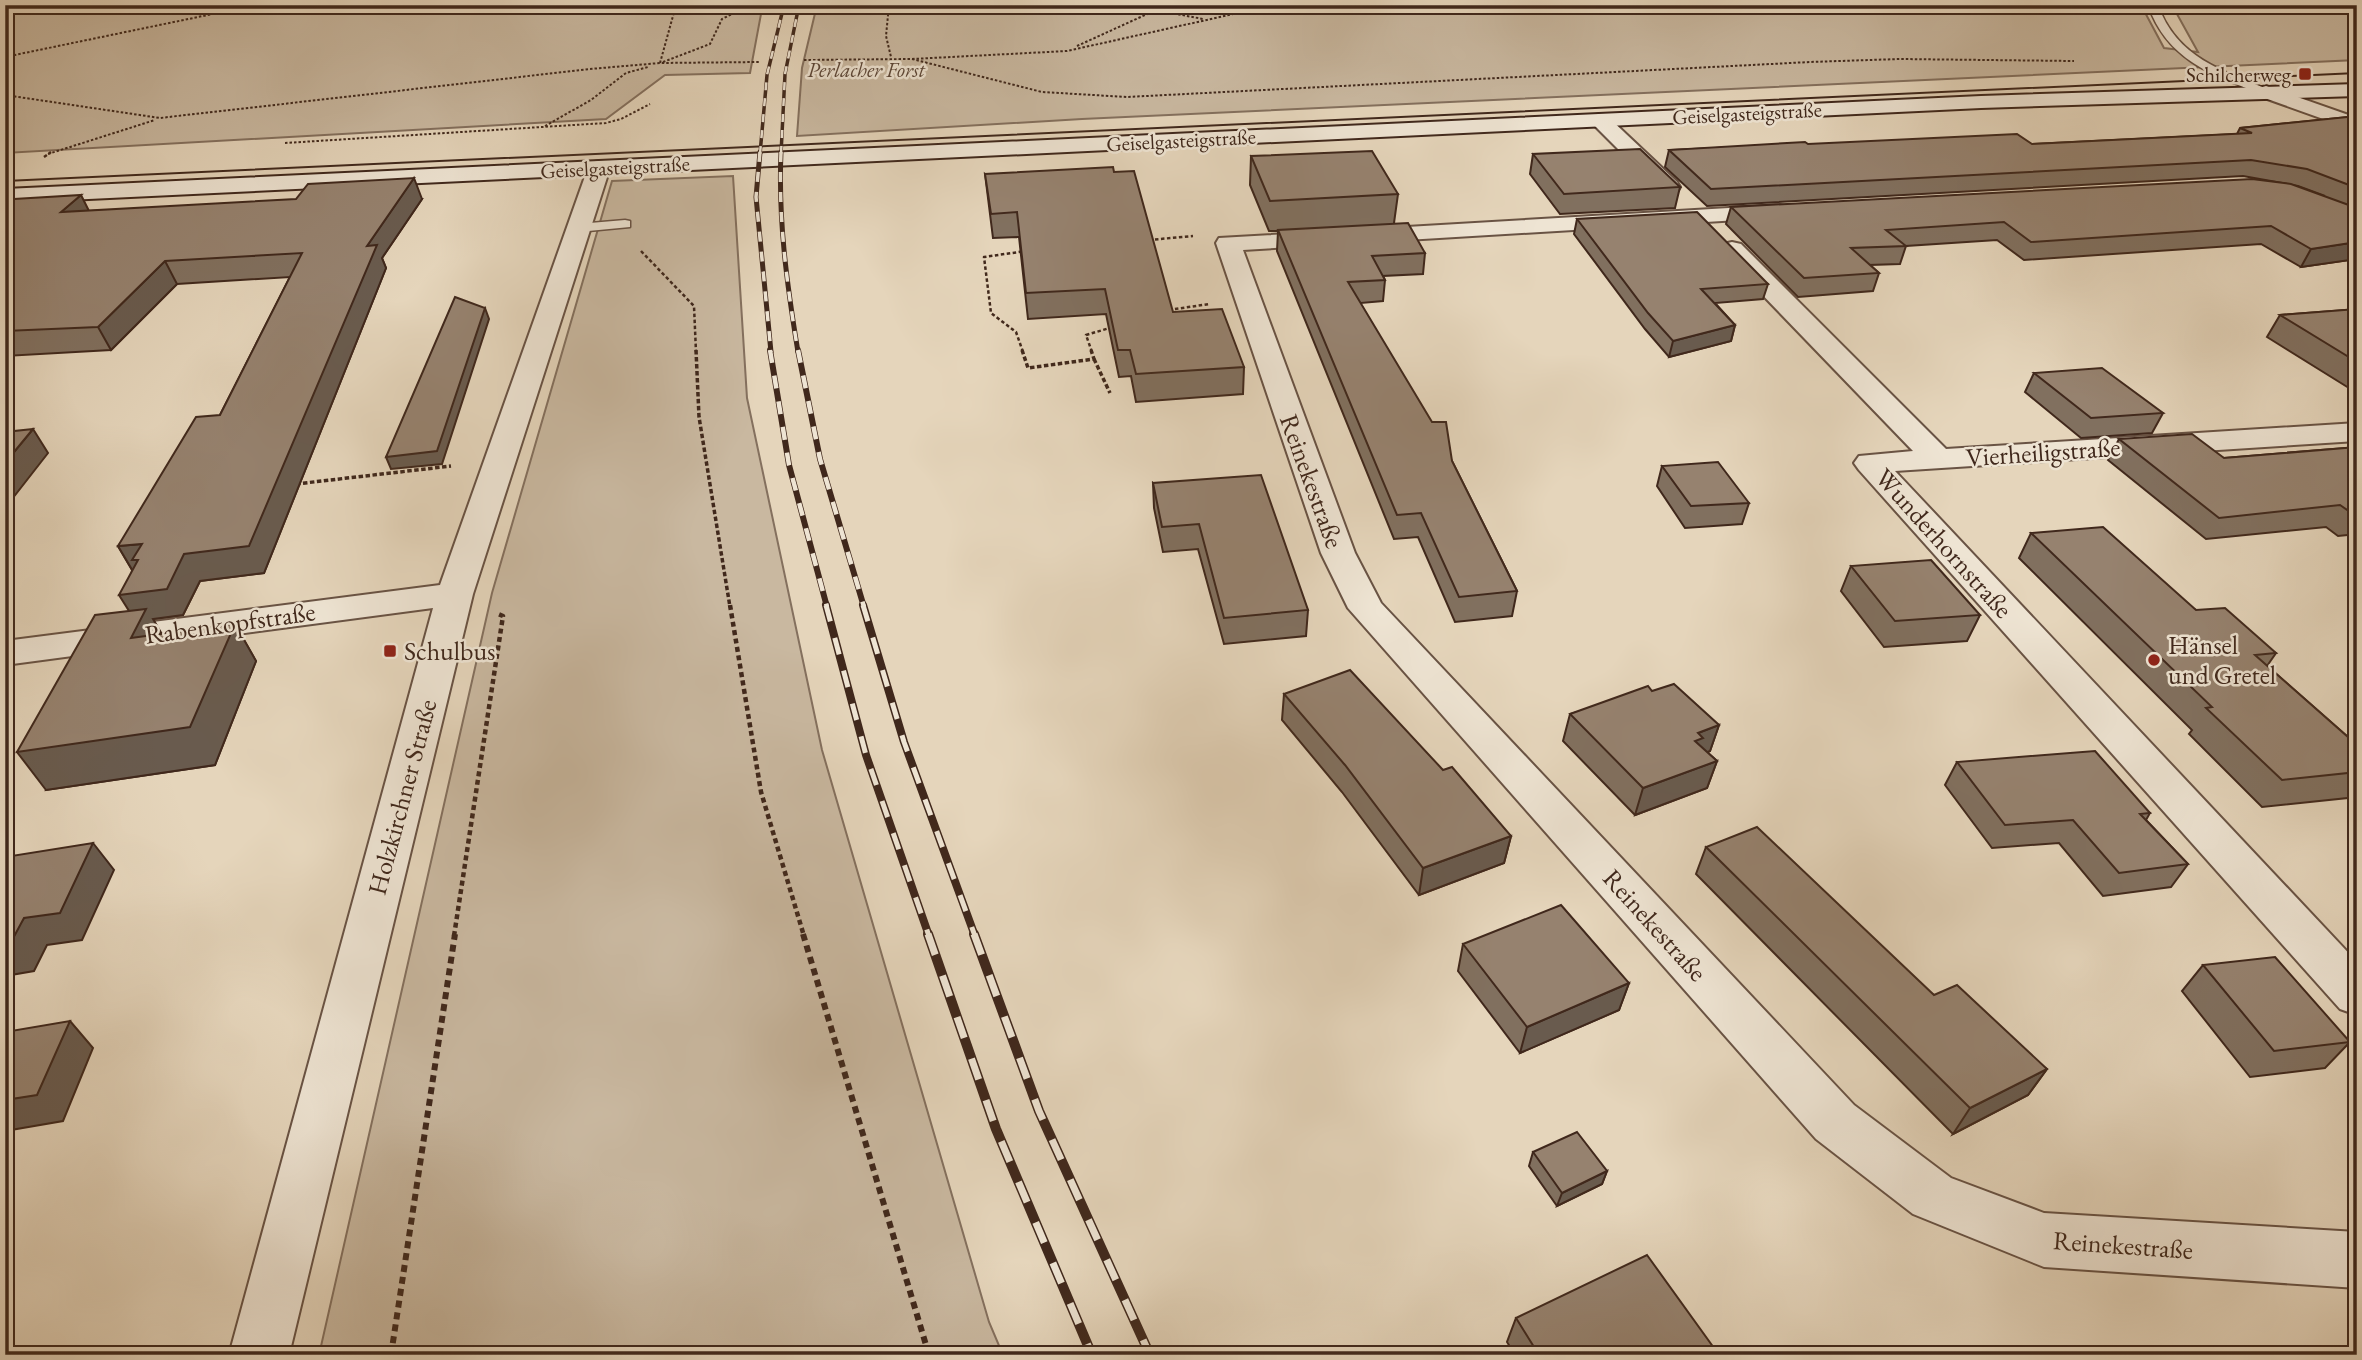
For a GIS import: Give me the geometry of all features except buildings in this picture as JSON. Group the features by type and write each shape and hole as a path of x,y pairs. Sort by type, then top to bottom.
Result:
{"street":[{"name":"Geiselgasteigstraße","path":"5,196 1981,102 2357,90"},
{"path":"2266,92 2357,125"},
{"name":"Wunderhornstraße","path":"1600,120 1700,216 1939,460"},
{"name":"Holzkirchner Straße","path":"259,1355 455,594 605,226 599,168"},
{"path":"1228,243 1807,210"},
{"name":"Reinekestraße","path":"1228,243 1338,553 1366,608 1835,1122 1932,1196 2044,1240 2357,1260"},
{"name":"Vierheiligstraße","path":"1939,460 2357,432"},
{"name":"Wunderhornstraße","path":"1939,460 1870,463 2357,995"},
{"name":"Rabenkopfstraße","path":"5,653 455,594"}],"lane":[{"path":"2152,5 2163,32 2192,58 2208,68 2266,92"}],"path":[{"path":"5,57 256,5"},
{"path":"660,63 676,5"},
{"path":"650,104 621,119 606,123 541,129 591,100 626,73 710,44 722,19 740,10 742,5"},
{"path":"889,5 886,36 891,57"},
{"path":"1149,5 1156,10 1205,20"},
{"path":"804,60 891,57 912,59 1067,51 1274,5"},
{"path":"1067,51 1156,10"},
{"path":"912,59 1043,92 1097,97 1155,97 1810,62 1900,59 2081,61"},
{"path":"44,157 53,151 160,118 660,63 759,62"},
{"path":"5,95 160,118"},
{"path":"605,226 609,238 633,241 694,306 699,417 761,792 929,1355"},
{"path":"1148,240 1199,236 1228,243"},
{"path":"1033,250 984,257 991,313 1016,332 1028,368 1094,359"},
{"path":"1167,311 1207,304"},
{"path":"1110,393 1086,335 1113,327"},
{"path":"290,484 458,465"},
{"path":"391,1355 503,616 455,594"}],"green space":[{"name":"Perlacher Forst","path":"5,5 765,5 750,73 665,75 606,119 5,153 5,125 9,117 5,113"},
{"name":"Perlacher Forst","path":"817,5 2141,5 2164,48 2198,52 2172,5 2357,5 2357,60 1082,119 797,136 802,68"},
{"path":"733,176 747,398 822,750 989,1322 1003,1355 319,1355 492,593 612,181"}],"tram line":[{"path":"5,181 2357,73"}],"railway":[{"path":"760,154 767,75 784,5"},
{"path":"781,154 785,74 799,5"},
{"path":"760,152 756,197 771,352"},
{"path":"781,154 784,252 798,352"},
{"path":"770,350 789,465 827,607"},
{"path":"798,350 820,459 864,607"},
{"path":"826,605 866,755 929,936"},
{"path":"863,605 904,742 975,936"},
{"path":"928,934 996,1129 1092,1355"},
{"path":"974,934 1039,1111 1150,1355"}],"place":[{"name":"Schilcherweg","path":"2305,74"},
{"name":"Schulbus","path":"390,651"},
{"name":"Hänsel und Gretel","path":"2154,660"}]}
